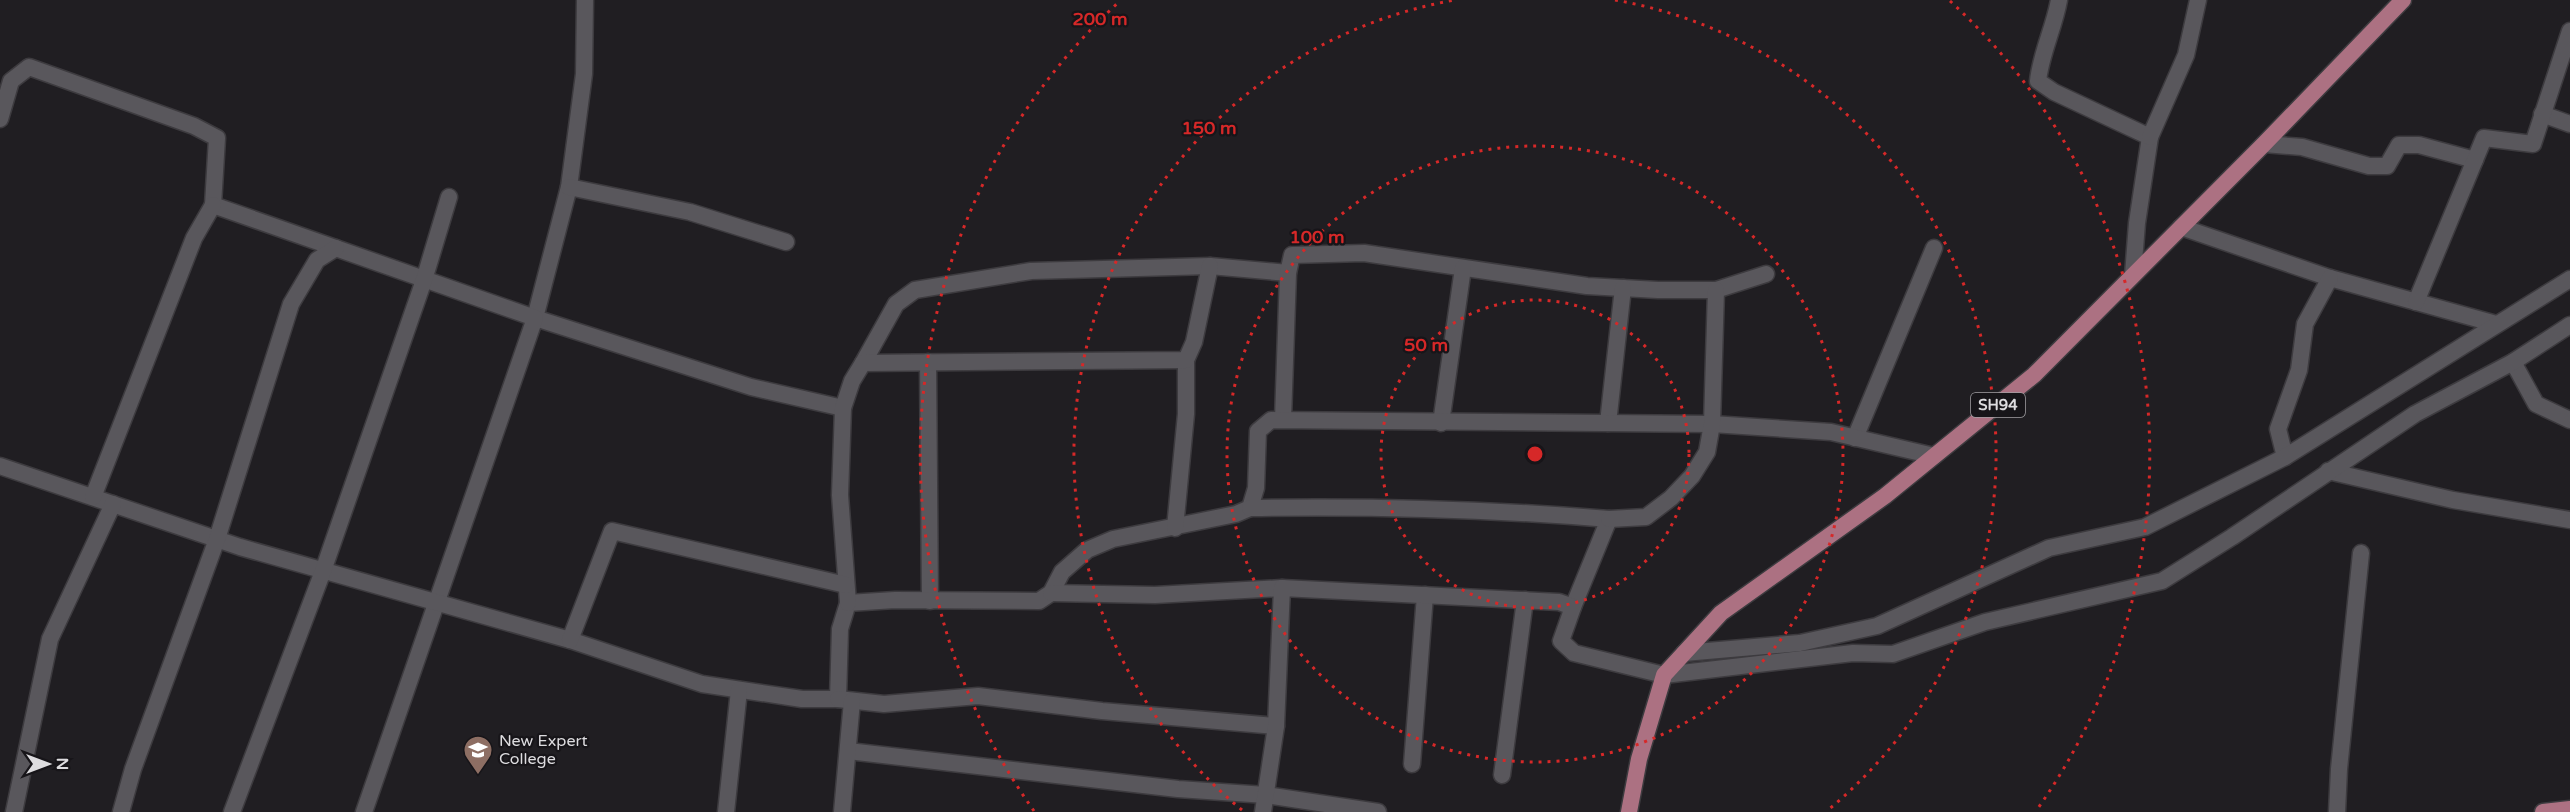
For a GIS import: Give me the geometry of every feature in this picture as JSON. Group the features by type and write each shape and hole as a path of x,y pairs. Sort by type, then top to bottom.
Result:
{"main road":[{"name":"SH94","path":"1629,812 1639,759 1664,675 1721,613 1885,496 2034,375 2264,144 2403,0"},
{"path":"2543,812 2570,809"}],"street":[{"path":"364,812 535,318 568,187 584,74 585,0"},
{"path":"2059,0 2055,24 2040,64 2038,81 2054,93 2150,137"},
{"path":"2133,275 2137,223 2150,137 2186,55 2198,0"},
{"path":"2416,302 2484,138 2533,144 2570,32"},
{"path":"0,119 2,100 11,81 29,67 194,126 217,138 213,205 194,238 93,497"},
{"path":"2542,114 2570,124"},
{"path":"2264,144 2302,147 2369,166 2387,166 2400,145 2419,145 2475,160"},
{"path":"568,187 690,212 786,242"},
{"path":"232,812 323,571 424,280 449,197"},
{"path":"213,205 535,318 751,387 843,408"},
{"path":"2181,227 2330,278 2496,324"},
{"path":"121,812 133,769 217,539 291,304 317,260 336,248"},
{"path":"1855,438 1934,248"},
{"path":"1283,419 1288,273 1292,255 1364,253 1587,286 1623,288 1716,290 1766,274"},
{"path":"842,812 848,751 840,629 848,603 840,495 843,408 852,381 896,304 915,290 1031,271 1210,266 1288,273"},
{"path":"1175,528 1186,414 1186,360 1194,342 1210,266"},
{"path":"1441,423 1463,268"},
{"path":"2286,457 2278,429 2299,370 2305,324 2330,278"},
{"path":"1684,653 1800,643 1877,626 2049,548 2145,527 2286,457 2570,279"},
{"path":"1608,423 1623,288"},
{"path":"1052,593 1062,572 1087,550 1113,538 1175,528 1236,514 1250,508 1355,506 1506,511 1609,519 1646,517 1671,498 1692,476 1707,452 1712,424 1716,290"},
{"path":"1609,519 1561,641 1574,653 1664,675 1853,653 1893,654 1985,622 2162,581 2232,537 2415,414 2513,362 2570,325"},
{"path":"863,363 1186,360"},
{"path":"928,362 930,601"},
{"path":"2513,362 2536,404 2570,420"},
{"path":"1250,508 1256,488 1258,431 1271,420 1283,419 1441,423 1712,424 1831,432 1934,456"},
{"path":"2,471 93,497 217,539 323,571 570,640 702,684 802,699 884,704 978,696 1102,711 1276,726"},
{"path":"2328,471 2453,500 2570,520"},
{"path":"14,812 50,639 113,504"},
{"path":"570,640 612,531 846,585"},
{"path":"2337,812 2339,769 2361,553"},
{"path":"848,603 1039,601 1052,593 1155,595 1282,588 1558,602 1573,607"},
{"path":"1263,812 1276,726 1282,588"},
{"path":"1412,764 1425,595"},
{"path":"1502,775 1525,600"},
{"path":"726,812 739,690"},
{"path":"848,751 1178,789 1266,795 1378,812"}],"place":[{"name":"New Expert College","path":"478,776"}]}
